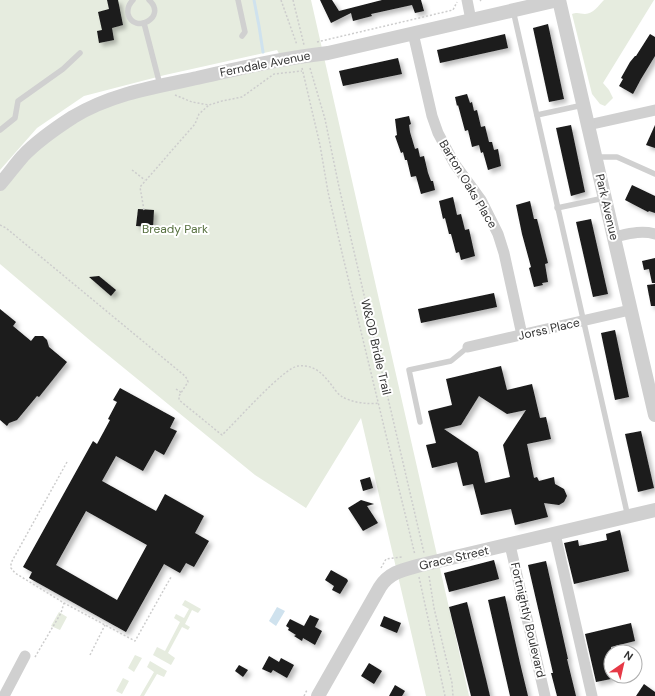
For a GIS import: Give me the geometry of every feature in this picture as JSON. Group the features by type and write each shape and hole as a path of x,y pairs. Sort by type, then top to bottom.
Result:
{"street":[{"path":"468,0 471,20"},
{"name":"Ferndale Avenue","path":"0,184 24,156 39,142 74,117 108,100 131,92 259,64 304,49 328,53 559,0"},
{"name":"Park Avenue","path":"559,0 655,415"},
{"name":"Barton Oaks Place","path":"413,33 432,116 438,133 454,163 481,200 498,234 504,253 522,335"},
{"path":"588,125 655,110"},
{"path":"614,237 639,232 655,234"},
{"name":"Jorss Place","path":"468,348 630,310"},
{"name":"Grace Street","path":"318,696 383,582 398,571 655,510"},
{"path":"555,534 592,696"},
{"name":"Fortnightly Boulevard","path":"510,545 545,696"},
{"path":"4,696 29,659"}],"lane":[{"path":"133,0 129,4 128,8 129,17 136,23 144,24 154,15 154,6 149,0"},
{"path":"238,0 245,32 242,36"},
{"path":"513,10 628,517"},
{"path":"144,24 160,86"},
{"path":"0,130 15,118 18,101 58,73 80,52"},
{"path":"537,115 583,105"},
{"path":"595,157 617,157 655,174"},
{"path":"558,208 605,198"},
{"path":"420,422 409,370 451,361 468,348"}],"path":[{"path":"281,0 297,40 304,49 302,71 320,145 328,192 379,403 422,566 446,696"},
{"name":"W&OD Bridle Trail","path":"293,0 304,49 325,119 422,566 452,683 452,696"},
{"path":"304,49 452,10 457,0"},
{"path":"173,95 192,102 208,105 242,98 274,74 302,71"},
{"path":"144,210 140,187 194,124 199,114 208,105"},
{"path":"132,170 145,181"},
{"path":"0,225 6,228 184,376 188,382 182,394 179,396 179,400 222,435 274,384 297,366 306,366 318,370 340,396 365,404 372,405 379,403"},
{"path":"176,389 182,394"},
{"path":"68,462 11,563 15,573 64,603 135,641 171,577"},
{"path":"29,659 61,613 64,603"},
{"path":"90,655 105,625"}],"green space":[{"name":"Bready Park","path":"0,0 311,0 469,696 426,696 361,418 306,508 255,475 92,342 0,264 0,184 24,156 91,107 282,59 277,50 165,75 84,96 37,128 0,170"},
{"path":"604,0 654,0 603,83 613,98 605,106 600,104 592,94 572,14 591,13"},
{"path":"185,600 201,609 198,613 192,610 185,624 190,627 188,630 182,627 168,653 175,658 171,665 153,655 157,647 165,651 180,622 174,618 176,614 184,618 189,609 182,605"},
{"path":"59,612 67,617 60,630 51,626"},
{"path":"135,655 142,658 134,672 128,668"},
{"path":"150,661 167,671 164,677 157,674 144,696 140,696 154,672 147,667"},
{"path":"123,678 129,681 122,694 116,691"}],"water":[{"path":"277,607 285,611 276,626 269,621"}],"building":[{"path":"107,0 118,0 123,25 112,28 114,40 99,43 97,31 102,30 98,12 109,9"},
{"path":"320,0 332,0 339,11 382,0 421,0 424,11 415,13 412,5 371,14 372,16 353,21 351,13 331,23"},
{"path":"548,24 564,99 549,102 533,28"},
{"path":"505,34 508,48 440,63 437,50"},
{"path":"650,34 655,37 655,56 633,94 619,86 623,79 621,78 630,62 636,56"},
{"path":"398,58 402,74 343,86 339,71"},
{"path":"467,94 470,103 472,102 474,111 477,110 481,127 485,126 489,142 492,142 494,150 498,149 501,166 488,170 483,152 481,153 479,145 472,147 468,130 465,131 455,97"},
{"path":"409,116 411,124 409,125 410,132 415,149 418,148 420,157 424,156 428,173 431,181 433,181 435,190 421,194 416,176 411,177 407,160 405,160 403,152 401,153 395,136 397,135 395,119"},
{"path":"571,125 585,192 571,196 556,128"},
{"path":"655,125 655,148 646,145"},
{"path":"632,185 655,196 655,213 648,212 625,200"},
{"path":"453,197 457,215 461,214 465,230 469,229 475,256 461,260 459,252 456,253 445,218 443,219 439,201"},
{"path":"530,201 534,219 537,219 548,263 545,264 548,282 534,287 529,268 531,267 516,205"},
{"path":"138,209 154,210 153,227 136,226"},
{"path":"591,219 608,294 593,297 576,222"},
{"path":"655,258 655,283 652,283 649,269 644,270 642,261"},
{"path":"99,276 116,290 111,296 89,277"},
{"path":"655,284 655,306 651,306 647,285"},
{"path":"494,293 497,307 421,323 418,309"},
{"path":"0,309 16,322 13,326 31,341 35,336 43,336 47,340 49,347 67,362 39,397 37,396 17,420 9,423 7,426 0,420"},
{"path":"615,330 629,397 615,400 601,333"},
{"path":"501,366 507,390 532,384 540,418 546,417 551,439 527,444 534,478 537,477 539,481 554,477 555,484 564,489 567,496 564,502 559,505 544,503 548,517 515,525 511,509 481,515 473,484 463,486 457,462 432,468 426,445 436,443 428,411 452,405 446,379","holes":["479,396 507,414 526,410 503,445 510,477 485,483 478,452 444,429 461,425"]},
{"path":"120,388 175,418 170,428 177,431 164,455 155,450 143,471 116,456 102,481 156,511 165,494 204,516 195,533 209,541 194,567 186,563 180,573 164,564 126,632 29,578 32,572 23,567 93,441 97,444 110,420 108,419 117,402 113,400","holes":["86,511 147,545 117,600 56,565"]},
{"path":"641,431 654,488 638,492 625,434"},
{"path":"370,477 373,488 363,491 360,480"},
{"path":"361,500 374,504 367,506 378,523 363,531 348,508"},
{"path":"620,530 629,571 574,584 564,543 578,540 579,546 607,540 606,534"},
{"path":"494,560 499,579 449,592 444,573"},
{"path":"546,561 576,696 557,696 551,673 553,673 528,565"},
{"path":"331,570 348,581 340,594 332,590 334,586 325,580"},
{"path":"505,596 528,696 510,696 488,600"},
{"path":"467,602 490,696 471,696 449,607"},
{"path":"310,615 319,619 315,627 322,631 315,645 303,638 302,641 294,636 296,635 288,630 289,628 286,626 290,619 304,626"},
{"path":"384,616 401,623 397,633 380,626"},
{"path":"631,623 635,641 623,644 603,644 603,681 596,682 585,634"},
{"path":"269,656 279,662 281,658 294,665 287,678 273,670 271,673 262,669"},
{"path":"369,663 382,671 374,684 361,676"},
{"path":"239,665 248,670 243,677 235,671"},
{"path":"644,684 655,692 655,696 636,696"},
{"path":"395,685 405,691 402,696 389,696"}],"waterway":[{"path":"254,0 263,52"}]}
